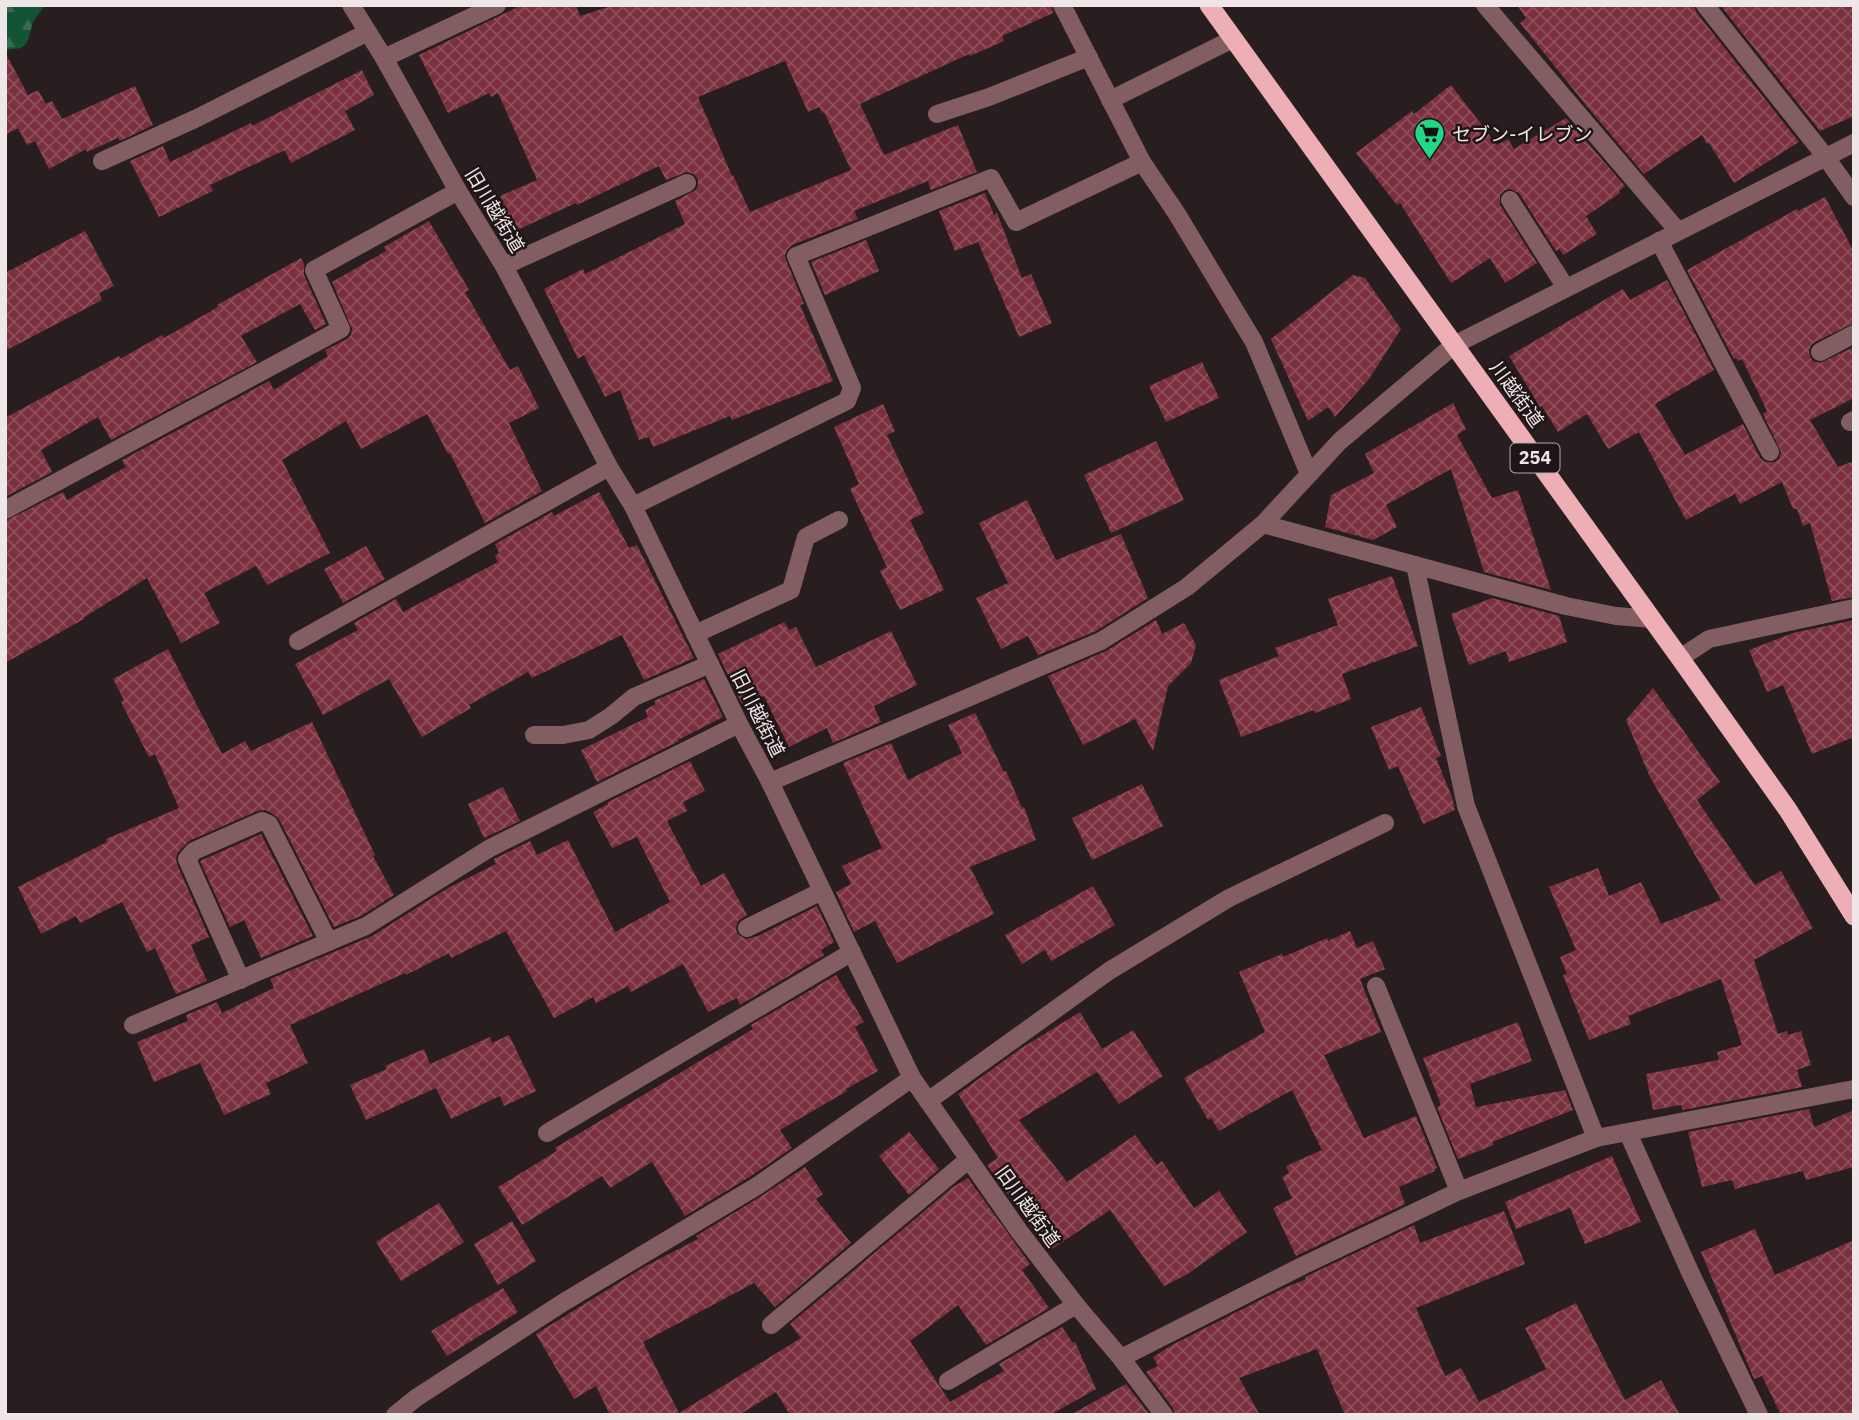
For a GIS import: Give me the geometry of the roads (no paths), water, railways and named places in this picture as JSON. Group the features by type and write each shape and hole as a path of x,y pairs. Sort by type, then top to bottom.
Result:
{"highway":[{"name":"川越街道","path":"1209,5 1788,810 1854,916"}],"street":[{"name":"旧川越街道","path":"351,5 504,266 632,506 770,782 912,1078 1019,1231 1164,1415"},
{"path":"384,58 497,5"},
{"path":"1062,5 1142,162 1177,214 1254,342 1309,474"},
{"path":"1485,5 1678,231"},
{"path":"1706,5 1854,197"},
{"path":"102,161 195,119 368,32"},
{"path":"1110,100 1233,39"},
{"path":"937,114 1089,58"},
{"path":"770,782 1101,641 1187,587 1263,524 1340,441 1454,345 1854,143"},
{"path":"632,506 847,401 852,387 796,256 991,178 1016,222 1142,162"},
{"path":"504,266 687,183"},
{"path":"5,510 341,329 314,270 458,191"},
{"path":"1510,200 1566,288"},
{"path":"1659,241 1770,452"},
{"path":"1819,352 1854,334"},
{"path":"298,641 609,467"},
{"path":"695,634 791,590 806,537 839,520"},
{"path":"1263,524 1566,606 1652,619"},
{"path":"1415,565 1466,806 1596,1138"},
{"path":"1680,658 1709,639 1854,608"},
{"path":"534,735 563,735 589,730 634,697 710,664"},
{"path":"133,1025 366,926 490,848 739,724"},
{"path":"240,980 187,859 194,851 262,821 269,824 329,942"},
{"path":"928,1101 1109,971 1229,898 1385,823"},
{"path":"747,928 822,891"},
{"path":"547,1133 852,952"},
{"path":"1376,986 1459,1192"},
{"path":"395,1415 416,1398 564,1302 757,1185 912,1078"},
{"path":"1121,1358 1292,1271 1459,1192 1596,1138 1854,1089"},
{"path":"1628,1133 1690,1272 1759,1415"},
{"path":"771,1325 969,1159"},
{"path":"948,1381 1076,1305"}],"place":[{"name":"セブン-イレブン","path":"1429,161"}]}
